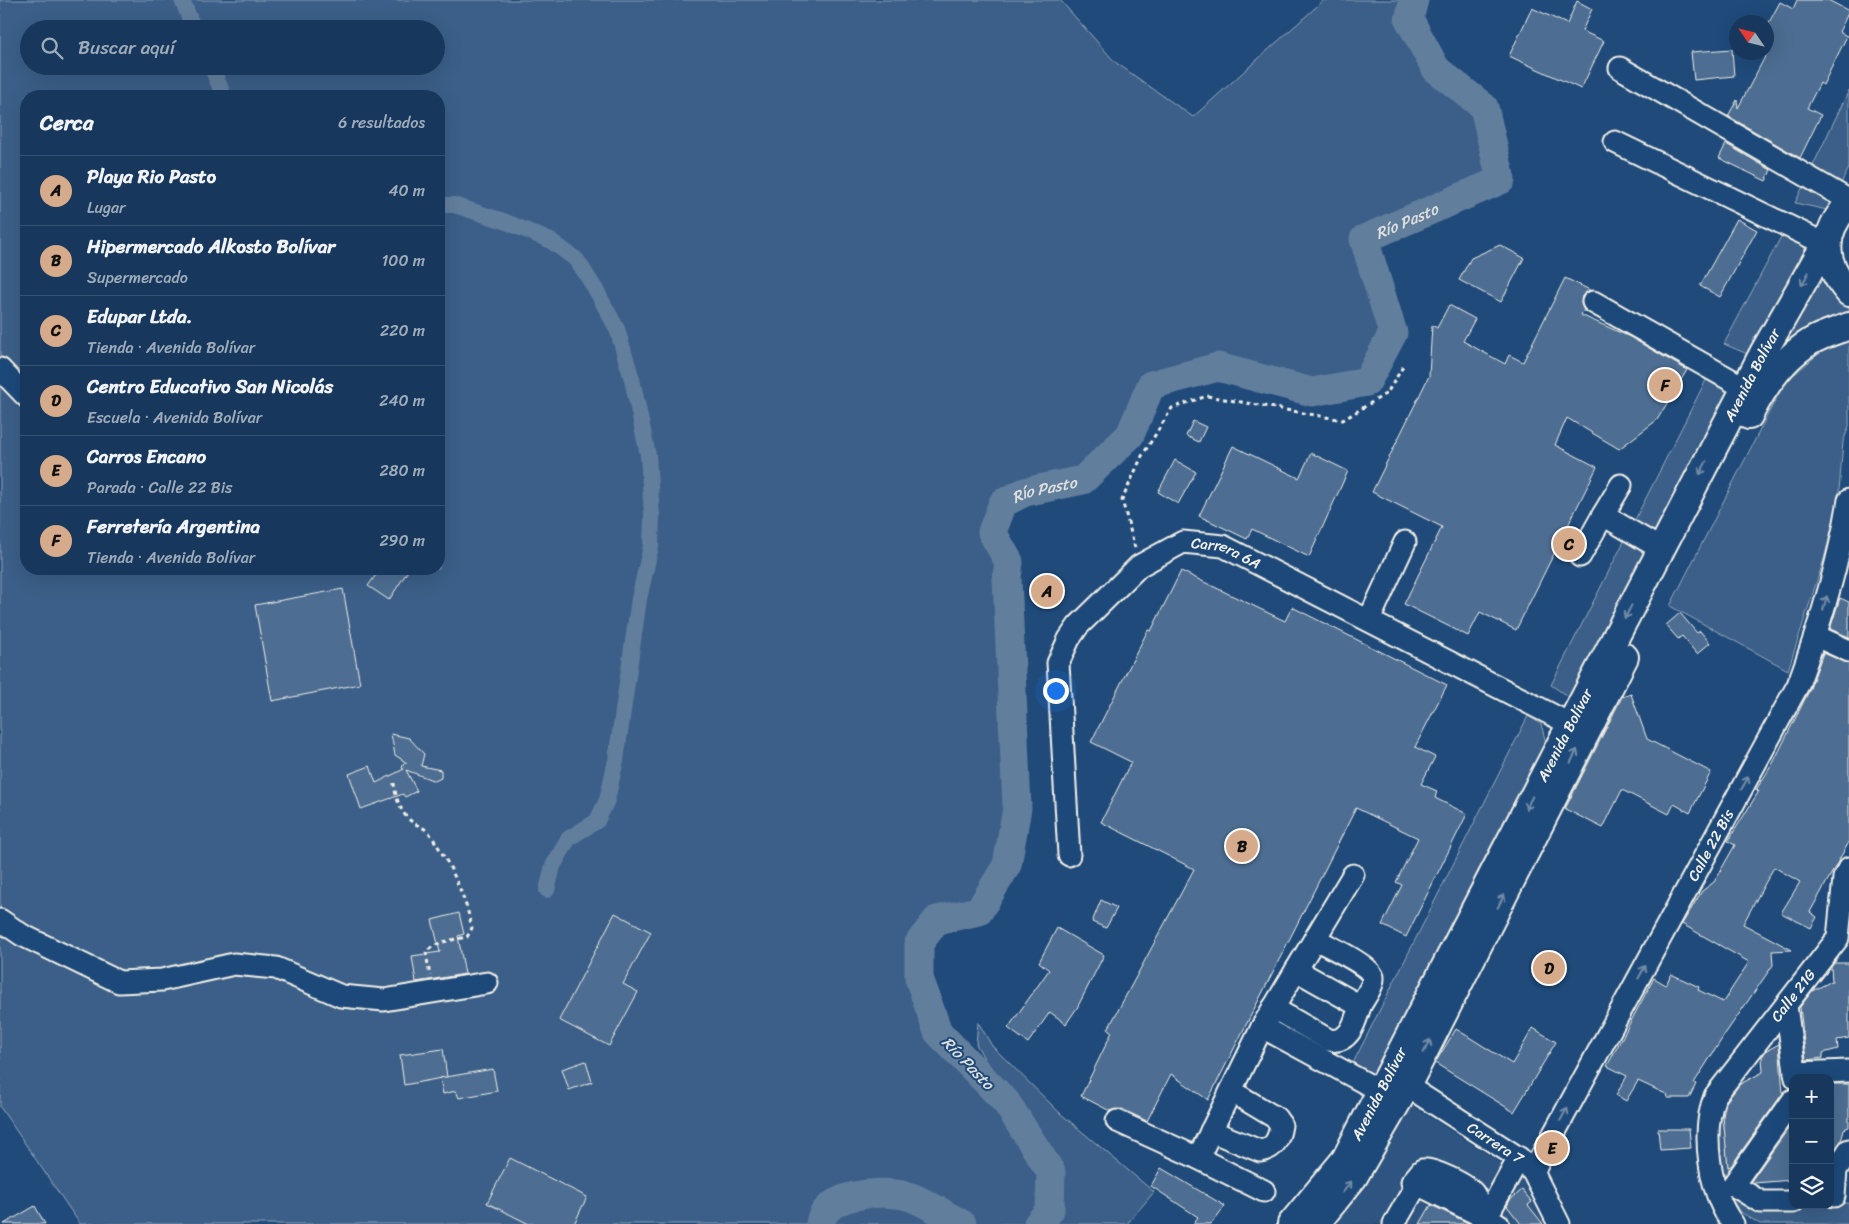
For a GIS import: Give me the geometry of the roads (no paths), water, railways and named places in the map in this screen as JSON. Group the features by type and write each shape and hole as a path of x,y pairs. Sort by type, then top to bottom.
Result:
{"main road":[{"path":"1839,215 1828,257 1835,277 1849,293"},
{"name":"Avenida Bolívar","path":"1291,1224 1345,1159 1745,388 1839,215"},
{"name":"Avenida Bolívar","path":"1316,1224 1354,1177 1407,1086 1760,394 1787,360 1802,348 1810,342 1849,326"}],"street":[{"path":"1620,68 1839,215"},
{"path":"1615,142 1839,215"},
{"path":"1593,302 1745,388"},
{"path":"0,369 20,390"},
{"path":"1580,556 1620,485"},
{"name":"Calle 22 Bis","path":"1488,1218 1526,1165 1798,685 1816,636 1843,536 1849,500"},
{"path":"1603,515 1661,549"},
{"name":"Carrera 6A","path":"1069,856 1058,663 1069,639 1078,626 1139,566 1183,542 1223,546 1570,724"},
{"path":"1369,620 1405,542"},
{"path":"1816,636 1849,651"},
{"name":"Calle 21G","path":"1733,1224 1723,1206 1709,1163 1709,1111 1715,1096 1843,938 1844,878 1849,868"},
{"path":"1198,1158 1262,1027 1353,875"},
{"path":"0,920 22,935 119,982 162,980 234,964 276,968 341,996 384,1000 487,983"},
{"path":"1274,1008 1329,1040 1337,1042 1346,1037 1353,1026 1360,1006 1372,984 1370,972 1362,965 1315,939"},
{"path":"1296,970 1360,1006"},
{"path":"1786,1006 1795,1074"},
{"path":"1262,1027 1380,1091"},
{"path":"1817,1074 1849,1071"},
{"name":"Carrera 7","path":"1407,1086 1526,1165 1559,1224"},
{"path":"1211,1131 1260,1151 1268,1150 1279,1138 1281,1125 1276,1118 1231,1091"},
{"path":"1789,1106 1733,1185 1761,1202 1789,1202"},
{"path":"1117,1121 1264,1190"},
{"path":"1838,1195 1836,1170 1849,1150"},
{"path":"1394,1224 1422,1170 1434,1170 1472,1192 1488,1218"},
{"path":"1378,1224 1400,1185 1414,1183"}],"waterway":[{"path":"182,0 190,20"},
{"name":"Río Pasto","path":"1038,1224 1050,1210 1051,1172 1006,1102 938,1032 919,978 919,943 937,920 979,911 1007,865 1017,808 1007,578 1009,562 992,532 1003,503 1025,492 1083,480 1130,435 1151,385 1218,367 1312,392 1367,382 1393,333 1364,239 1501,180 1484,107 1436,69 1409,19 1414,0"},
{"path":"215,75 221,90"},
{"path":"445,205 454,205 504,221 551,241 577,260 617,329 632,379 648,455 652,516 651,546 639,599 616,760 607,800 597,821 569,838 553,866 547,890"},
{"name":"Río Pasto","path":"820,1224 824,1213 832,1205 843,1199 884,1193 913,1198 962,1224"}],"place":[{"name":"Ferretería Argentina","path":"1665,385"},
{"name":"Edupar Ltda.","path":"1569,544"},
{"name":"Playa Rio Pasto","path":"1047,591"},
{"name":"Hipermercado Alkosto Bolívar","path":"1242,846"},
{"name":"Centro Educativo San Nicolás","path":"1549,968"},
{"name":"Carros Encano","path":"1552,1148"}]}
